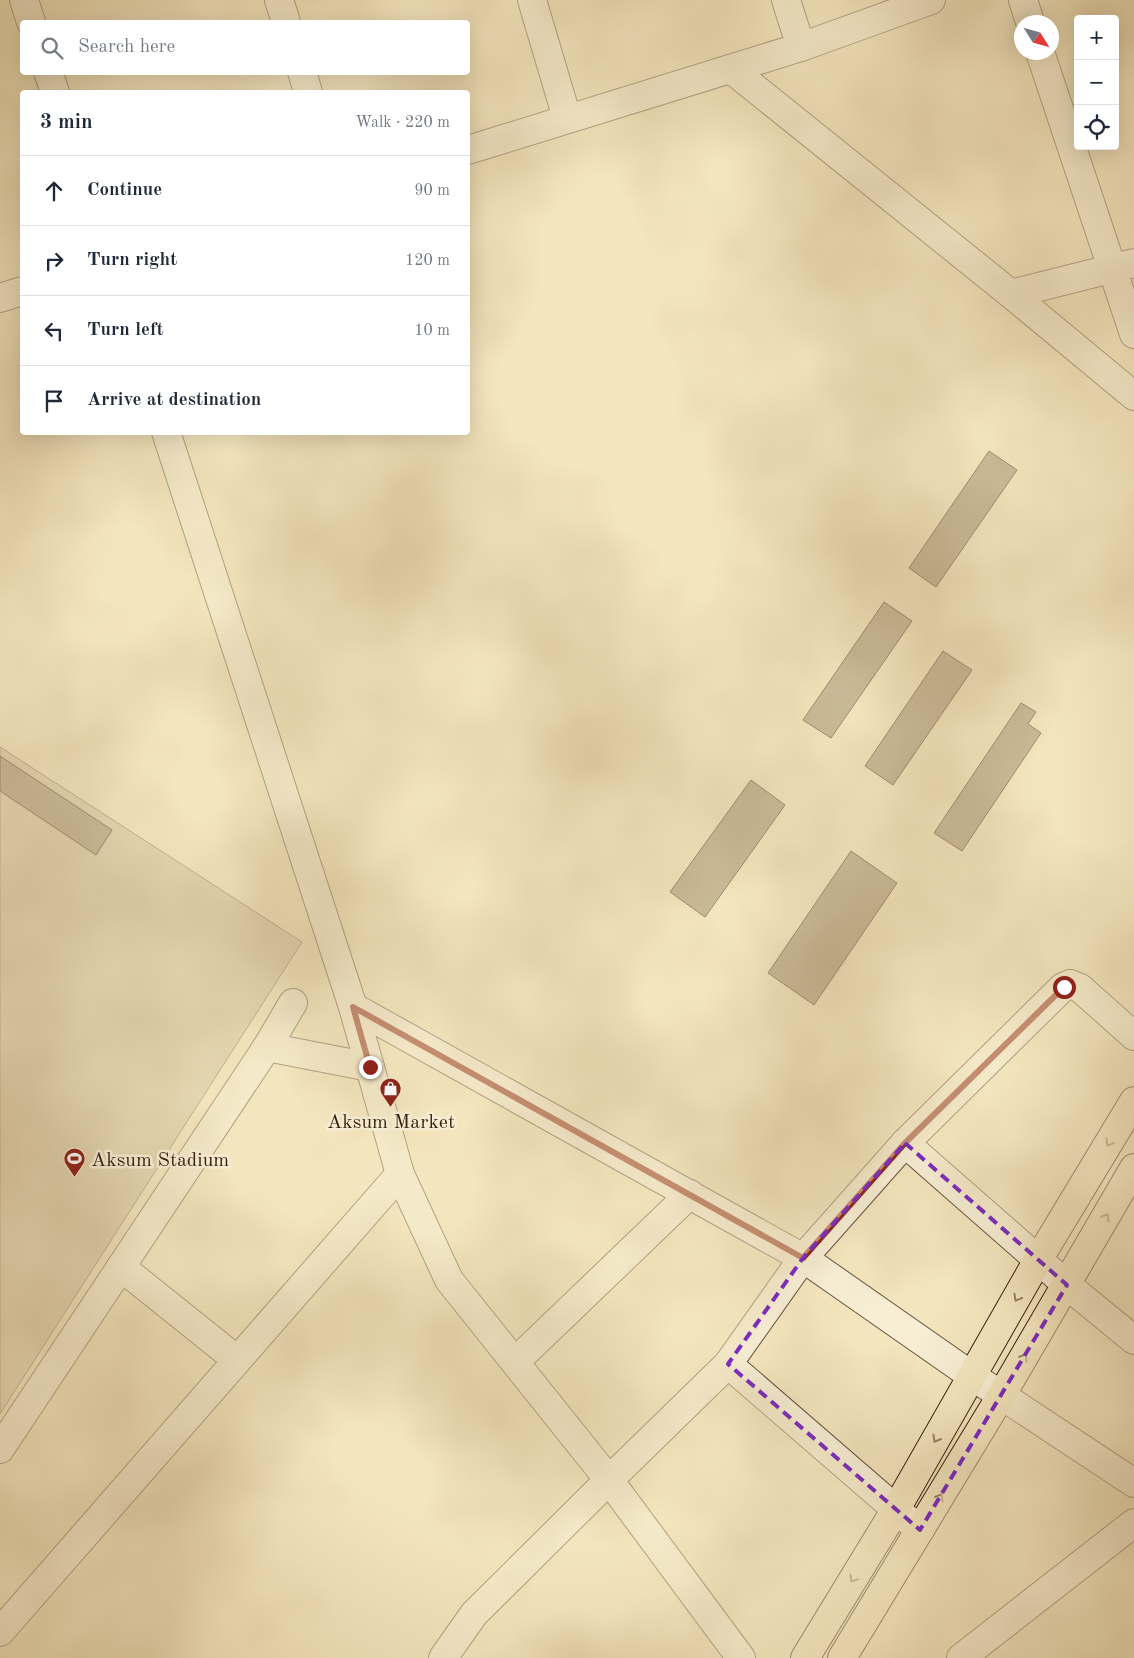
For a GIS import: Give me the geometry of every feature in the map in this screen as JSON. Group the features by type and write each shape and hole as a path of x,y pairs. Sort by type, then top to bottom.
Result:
{"main road":[{"path":"805,1658 896,1509 1038,1260 1134,1101"},
{"path":"842,1658 1002,1396 1134,1168"}],"street":[{"path":"24,0 30,20"},
{"path":"280,0 285,20"},
{"path":"532,0 567,118"},
{"path":"786,0 801,47"},
{"path":"470,149 801,47 930,0"},
{"path":"1023,0 1028,15"},
{"path":"1043,60 1123,266 1134,334"},
{"path":"731,69 1011,294 1134,396"},
{"path":"49,75 53,90"},
{"path":"303,75 307,90"},
{"path":"1011,294 1123,266"},
{"path":"0,298 20,292"},
{"path":"167,435 353,1007 400,1174 449,1280 609,1480 741,1658"},
{"path":"443,1658 474,1614 728,1364 803,1258 905,1143 1064,987 1070,984 1080,988 1134,1036"},
{"path":"0,1449 267,1047 293,1003"},
{"path":"353,1007 803,1258 972,1376 1134,1483"},
{"path":"267,1047 370,1067"},
{"path":"905,1143 1067,1285 1134,1340"},
{"path":"0,1632 400,1174"},
{"path":"515,1362 690,1194"},
{"path":"121,1267 237,1360"},
{"path":"728,1364 920,1530"},
{"path":"960,1658 1134,1523"}],"highlighted area":[{"path":"905,1143 1067,1285 920,1530 728,1364 803,1258"}],"shaded area":[{"name":"Aksum Stadium","path":"0,747 302,942 0,1414"}],"building":[{"path":"989,451 1017,470 936,587 909,568"},
{"path":"884,602 912,621 831,738 803,720"},
{"path":"943,651 972,670 893,785 865,766"},
{"path":"1021,703 1036,712 1028,724 1041,733 962,851 934,833"},
{"path":"0,756 112,830 96,855 0,791"},
{"path":"751,780 785,805 705,917 670,892"},
{"path":"851,851 897,883 814,1005 768,973"}],"place":[{"name":"Aksum Market","path":"391,1108"},
{"name":"Aksum Stadium","path":"75,1178"}],"route":[{"path":"370,1067 353,1007 803,1258 905,1143 1064,987"}]}
